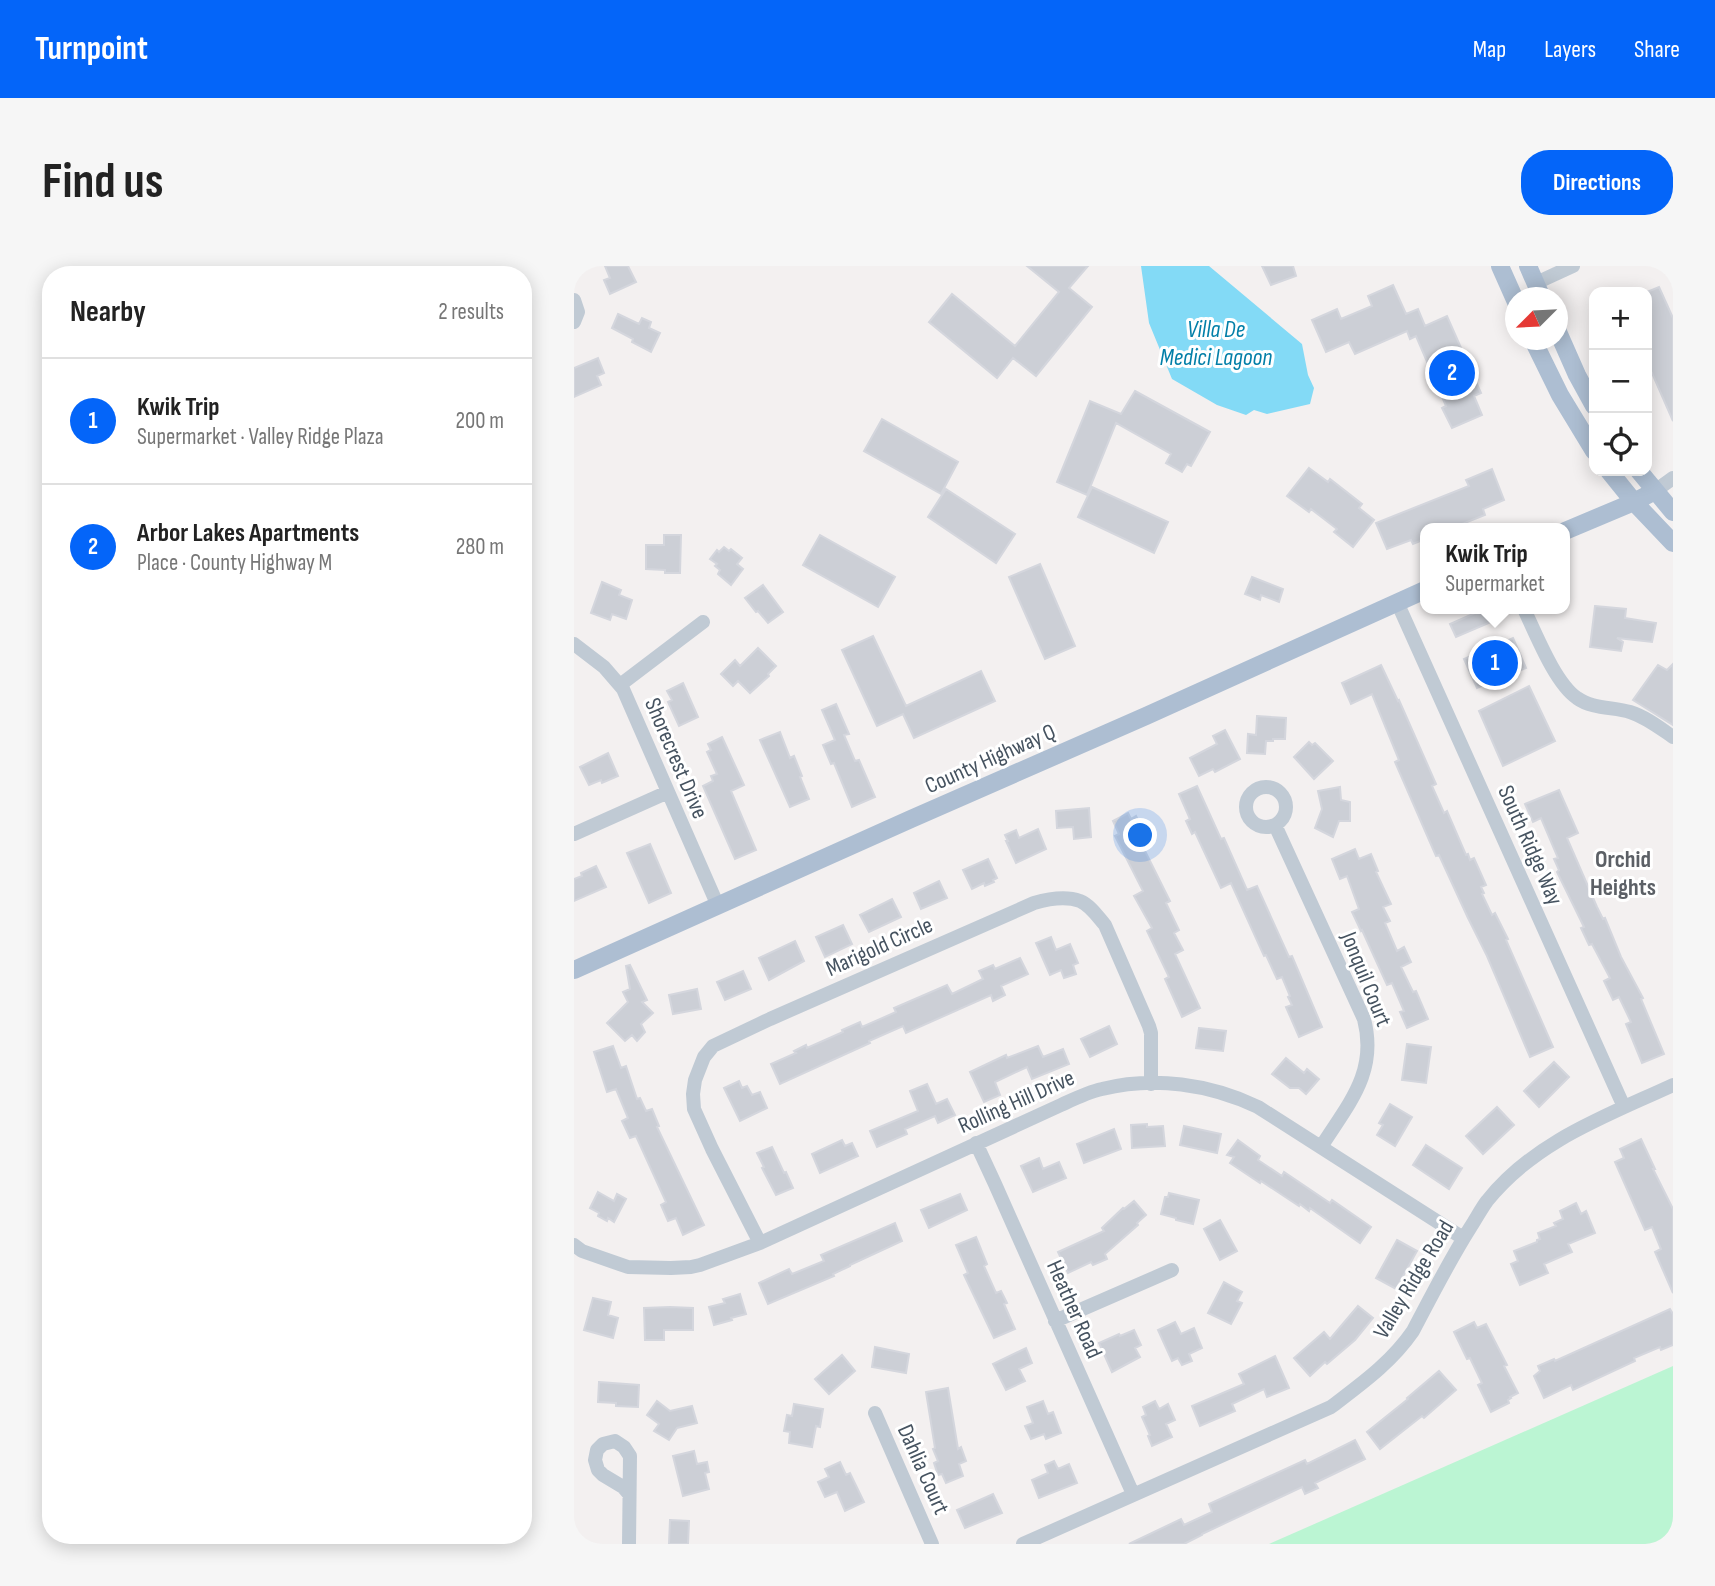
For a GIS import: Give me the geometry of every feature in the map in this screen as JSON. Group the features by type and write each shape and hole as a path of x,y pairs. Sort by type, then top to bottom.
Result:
{"main road":[{"path":"1500,266 1509,287"},
{"path":"1528,266 1538,287"},
{"path":"1538,350 1560,395 1589,443"},
{"path":"1566,350 1589,397"},
{"path":"1613,476 1673,543"},
{"path":"1643,476 1673,512"},
{"path":"1570,529 1655,491"},
{"name":"County Highway Q","path":"574,970 1420,592"}],"street":[{"path":"1543,287 1573,266"},
{"path":"574,300 578,312 574,322"},
{"path":"1655,491 1673,478"},
{"name":"South Ridge Way","path":"1397,602 1624,1107"},
{"path":"1526,614 1556,673 1578,699 1638,714 1673,737"},
{"path":"620,685 703,622"},
{"name":"Shorecrest Drive","path":"574,644 604,667 623,689 718,906"},
{"path":"574,834 668,792"},
{"name":"Jonquil Court","path":"1275,825 1363,1019 1368,1036 1368,1056 1357,1091 1321,1147"},
{"name":"Marigold Circle","path":"760,1243 694,1109 695,1080 704,1057 713,1046 770,1019 1034,903 1063,899 1081,902 1105,925 1149,1026 1151,1084"},
{"name":"Rolling Hill Drive","path":"574,1245 582,1251 628,1267 671,1268 700,1265 760,1243 1061,1105 1099,1090 1133,1084 1186,1084 1236,1097 1258,1107 1463,1238"},
{"name":"Valley Ridge Road","path":"1023,1544 1331,1407 1373,1376 1393,1357 1413,1331 1463,1238 1486,1202 1529,1160 1589,1122 1673,1085"},
{"name":"Heather Road","path":"975,1143 1133,1494"},
{"path":"1055,1321 1172,1270"},
{"name":"Dahlia Court","path":"875,1413 932,1544"},
{"path":"629,1493 629,1544"}],"green space":[{"path":"1673,1366 1673,1544 1269,1544"}],"water":[{"name":"Villa De Medici Lagoon","path":"1141,266 1209,266 1302,344 1308,375 1314,388 1310,404 1267,414 1254,410 1246,415 1217,405 1172,379 1149,323"}],"building":[{"path":"605,266 628,266 636,282 610,294 604,280 610,278"},
{"path":"1027,266 1088,266 1069,288 1092,307 1036,376 1013,358 997,378 929,322 952,294 1015,346 1059,292"},
{"path":"1262,266 1293,266 1296,276 1271,285"},
{"path":"1393,285 1406,314 1418,309 1425,326 1447,316 1481,393 1474,396 1482,415 1452,428 1442,408 1446,406 1416,336 1410,339 1407,331 1355,354 1349,342 1326,352 1312,320 1337,309 1341,319 1372,306 1368,296"},
{"path":"1659,287 1673,318 1673,421 1652,373 1652,290"},
{"path":"618,314 639,324 642,318 651,322 649,328 660,333 651,352 612,328"},
{"path":"598,358 604,373 597,376 601,385 574,397 574,368"},
{"path":"1135,391 1210,432 1191,466 1187,464 1182,472 1166,463 1171,454 1116,423 1087,495 1057,482 1090,401 1121,414"},
{"path":"882,419 958,462 941,494 864,451"},
{"path":"1309,468 1328,482 1330,479 1362,504 1359,508 1374,520 1353,547 1334,532 1337,529 1311,509 1309,512 1287,496"},
{"path":"1492,469 1504,500 1483,509 1485,515 1465,523 1420,523 1420,541 1413,544 1411,540 1387,549 1376,523 1469,486 1466,480"},
{"path":"1092,487 1168,522 1154,553 1078,517"},
{"path":"946,489 1015,534 996,563 928,517"},
{"path":"664,535 681,535 680,573 646,569 646,545 664,545"},
{"path":"820,535 895,577 878,607 803,565"},
{"path":"724,547 742,558 737,564 743,569 731,585 718,574 720,570 715,566 717,564 710,559 717,550 719,552"},
{"path":"1040,564 1075,646 1045,659 1009,577"},
{"path":"1252,577 1283,589 1279,602 1261,595 1260,600 1245,594"},
{"path":"602,582 621,590 619,595 632,600 626,619 612,614 610,620 591,613"},
{"path":"763,585 783,612 768,623 745,598"},
{"path":"1595,606 1626,609 1625,618 1656,623 1652,642 1617,638 1623,642 1621,651 1590,647"},
{"path":"1473,614 1488,614 1491,622 1456,637 1450,624"},
{"path":"873,636 906,706 981,671 995,701 914,738 903,714 877,726 842,650"},
{"path":"1513,638 1526,668 1477,688 1464,659"},
{"path":"758,648 776,666 750,693 738,681 733,686 721,674 735,660 740,666"},
{"path":"1673,664 1673,725 1633,700 1658,665 1667,670"},
{"path":"1381,665 1436,784 1432,786 1444,813 1447,811 1466,855 1468,854 1470,860 1474,858 1486,885 1481,887 1484,893 1482,894 1508,939 1506,940 1553,1047 1530,1057 1487,956 1439,855 1436,856 1395,762 1399,760 1372,694 1351,704 1342,683"},
{"path":"683,683 698,717 679,726 668,702 672,700 667,691"},
{"path":"1529,686 1555,741 1503,766 1479,711"},
{"path":"836,704 849,734 844,735 855,761 859,760 875,797 852,807 834,763 831,764 823,745 835,740 822,710"},
{"path":"1257,716 1286,718 1285,739 1266,741 1265,754 1247,753 1248,734 1256,735"},
{"path":"1225,730 1240,759 1215,772 1213,769 1199,776 1190,758 1217,744 1213,736"},
{"path":"780,732 790,758 794,756 809,799 790,807 760,740"},
{"path":"722,737 744,785 731,791 756,850 735,859 703,786 713,781 711,776 717,774 707,752 711,750 708,744"},
{"path":"1309,742 1312,745 1315,743 1333,761 1314,779 1294,757"},
{"path":"608,753 618,776 589,785 580,767"},
{"path":"1197,786 1247,890 1257,886 1289,957 1292,956 1322,1027 1299,1037 1286,1007 1292,1005 1282,977 1277,979 1266,955 1264,956 1231,883 1221,888 1195,832 1192,834 1186,821 1190,819 1179,794"},
{"path":"1340,787 1341,800 1350,802 1350,821 1339,821 1333,837 1315,828 1322,809 1318,791"},
{"path":"1559,790 1578,833 1567,838 1597,907 1603,919 1605,918 1621,957 1643,998 1641,999 1664,1054 1642,1063 1626,1024 1631,1022 1619,997 1613,1000 1604,981 1610,978 1592,944 1589,945 1581,928 1584,927 1557,872 1559,870 1554,859 1558,858 1541,818 1533,822 1525,804"},
{"path":"1089,808 1091,837 1074,839 1073,827 1057,828 1056,811"},
{"path":"1128,813 1131,819 1136,816 1147,840 1141,843 1170,901 1166,903 1179,930 1174,933 1183,950 1175,954 1200,1008 1182,1017 1165,979 1169,977 1147,931 1152,928 1134,896 1143,891 1115,836 1119,834 1113,821"},
{"path":"1038,829 1046,849 1016,863 1005,835 1016,830 1019,838"},
{"path":"650,844 671,893 649,903 627,853"},
{"path":"1355,849 1359,859 1371,854 1391,904 1383,907 1390,921 1385,923 1397,951 1404,947 1411,962 1401,967 1413,992 1416,991 1428,1019 1407,1028 1400,1012 1404,1011 1392,983 1387,985 1352,912 1359,909 1347,876 1340,879 1332,859"},
{"path":"988,859 997,878 985,886 984,883 972,889 963,870"},
{"path":"596,866 606,887 574,901 574,879"},
{"path":"939,881 947,898 921,909 914,893"},
{"path":"892,899 901,917 869,932 860,915"},
{"path":"843,925 852,944 825,957 816,937"},
{"path":"1051,937 1056,950 1070,944 1078,963 1073,965 1076,974 1064,978 1061,970 1050,975 1036,943"},
{"path":"795,941 804,961 769,980 759,958"},
{"path":"1020,958 1028,974 1001,986 1005,995 993,1001 991,995 906,1033 903,1026 780,1084 771,1064 796,1053 794,1051 806,1045 807,1048 860,1022 862,1027 896,1012 894,1008 947,985 952,994 983,979 979,971 993,965 995,969"},
{"path":"630,965 647,1000 642,1002 653,1013 641,1024 645,1032 637,1041 632,1035 625,1041 607,1023 628,1002 623,992 630,989 626,966"},
{"path":"743,971 751,989 725,1000 717,982"},
{"path":"697,989 701,1009 673,1014 669,995"},
{"path":"1109,1026 1117,1044 1090,1057 1081,1039"},
{"path":"1199,1028 1226,1031 1223,1051 1196,1048"},
{"path":"1407,1044 1431,1047 1426,1083 1402,1080"},
{"path":"613,1046 621,1068 626,1066 637,1099 640,1098 646,1111 652,1109 659,1126 657,1127 704,1225 683,1235 676,1218 668,1221 661,1205 666,1202 636,1136 630,1138 622,1121 628,1118 616,1089 607,1092 594,1052"},
{"path":"1038,1046 1043,1057 1063,1049 1069,1064 1032,1079 1027,1067 995,1082 1000,1095 984,1102 970,1072 1006,1055 1007,1058"},
{"path":"1286,1058 1304,1073 1307,1069 1319,1079 1306,1094 1299,1088 1290,1088 1272,1074"},
{"path":"1554,1062 1569,1077 1539,1107 1524,1091"},
{"path":"739,1081 742,1088 747,1086 752,1095 760,1092 767,1108 740,1121 724,1088"},
{"path":"927,1084 936,1104 947,1099 955,1115 938,1123 935,1116 905,1129 907,1134 877,1147 870,1131 918,1111 910,1091"},
{"path":"1390,1104 1412,1117 1395,1146 1377,1135 1383,1125 1379,1123"},
{"path":"1497,1107 1514,1125 1483,1154 1466,1136"},
{"path":"1147,1124 1147,1127 1163,1126 1165,1146 1132,1148 1131,1125"},
{"path":"1184,1126 1221,1134 1217,1153 1180,1145"},
{"path":"1114,1129 1121,1149 1084,1163 1077,1144"},
{"path":"1641,1139 1673,1209 1673,1293 1655,1252 1661,1249 1652,1227 1645,1230 1615,1162 1624,1158 1620,1149"},
{"path":"842,1140 845,1146 852,1143 858,1156 820,1173 812,1154"},
{"path":"1238,1140 1260,1156 1258,1160 1282,1176 1284,1172 1371,1227 1360,1243 1310,1208 1309,1211 1300,1204 1299,1206 1230,1163 1234,1157 1227,1155"},
{"path":"1426,1145 1462,1168 1449,1189 1413,1165"},
{"path":"772,1147 793,1188 776,1195 757,1153"},
{"path":"1039,1158 1043,1169 1059,1162 1066,1178 1033,1192 1021,1166"},
{"path":"598,1192 614,1201 617,1194 626,1199 614,1222 598,1216 599,1213 590,1208"},
{"path":"1169,1193 1199,1200 1193,1224 1161,1214 1165,1197 1168,1197"},
{"path":"960,1194 967,1210 929,1228 921,1210"},
{"path":"1134,1201 1146,1215 1105,1254 1107,1259 1093,1265 1091,1262 1068,1273 1058,1252 1104,1231 1102,1228"},
{"path":"1576,1203 1581,1214 1586,1211 1595,1233 1568,1244 1572,1252 1544,1264 1548,1273 1520,1285 1511,1264 1518,1261 1514,1251 1537,1242 1540,1239 1538,1233 1556,1226 1554,1223 1563,1219 1560,1211"},
{"path":"1220,1220 1237,1251 1220,1260 1204,1229"},
{"path":"895,1223 902,1241 850,1265 833,1274 834,1276 768,1304 759,1283 789,1269 792,1274 824,1261 821,1255"},
{"path":"976,1237 987,1264 984,1266 996,1293 1001,1291 1007,1303 1004,1304 1015,1329 994,1338 964,1275 968,1273 956,1245"},
{"path":"1397,1240 1417,1251 1396,1289 1376,1278"},
{"path":"1224,1282 1242,1292 1237,1301 1242,1303 1231,1324 1208,1313"},
{"path":"740,1294 746,1314 714,1325 709,1307 725,1303 723,1299"},
{"path":"593,1298 611,1302 608,1315 618,1318 613,1338 584,1330"},
{"path":"1358,1306 1373,1318 1355,1340 1310,1376 1294,1358 1324,1332 1330,1339"},
{"path":"644,1308 693,1308 693,1330 664,1330 664,1340 645,1340"},
{"path":"1670,1309 1673,1314 1673,1345 1661,1350 1660,1347 1634,1358 1635,1361 1573,1390 1571,1385 1544,1398 1534,1376 1540,1371 1538,1366 1554,1359 1555,1361"},
{"path":"1175,1322 1181,1334 1194,1328 1202,1348 1189,1354 1192,1361 1182,1365 1178,1358 1172,1361 1158,1330"},
{"path":"1474,1322 1477,1328 1486,1324 1518,1393 1510,1397 1509,1403 1491,1412 1478,1385 1482,1383 1454,1332"},
{"path":"1134,1330 1141,1345 1135,1348 1140,1357 1112,1372 1099,1343"},
{"path":"875,1347 909,1354 906,1373 872,1367"},
{"path":"1026,1348 1032,1363 1019,1369 1025,1381 1006,1390 993,1364"},
{"path":"842,1355 855,1371 829,1394 815,1379"},
{"path":"1275,1356 1289,1388 1267,1397 1264,1389 1232,1404 1235,1411 1200,1426 1192,1406 1244,1384 1239,1374"},
{"path":"1439,1371 1456,1390 1424,1418 1422,1416 1380,1449 1367,1432"},
{"path":"599,1382 639,1385 638,1407 598,1402"},
{"path":"948,1388 958,1449 961,1447 966,1461 959,1464 963,1476 946,1483 942,1474 938,1475 934,1463 938,1461 933,1449 935,1448 926,1392"},
{"path":"657,1401 670,1411 692,1406 697,1423 677,1428 669,1440 654,1431 659,1424 647,1415"},
{"path":"1043,1401 1048,1414 1053,1412 1061,1433 1046,1439 1044,1434 1031,1439 1025,1426 1033,1423 1027,1407"},
{"path":"1155,1401 1159,1409 1168,1404 1175,1420 1166,1424 1172,1437 1152,1446 1142,1417 1146,1415 1143,1407"},
{"path":"794,1404 823,1409 820,1427 816,1426 812,1447 789,1443 790,1432 784,1431 787,1415 792,1416"},
{"path":"1355,1440 1365,1459 1315,1483 1318,1488 1305,1494 1302,1487 1184,1544 1129,1544 1181,1519 1184,1525 1212,1512 1209,1504 1305,1460 1307,1464"},
{"path":"694,1451 697,1464 707,1462 709,1472 705,1473 709,1489 683,1496 673,1456"},
{"path":"1054,1461 1058,1469 1069,1464 1077,1483 1039,1498 1032,1480 1048,1473 1045,1465"},
{"path":"840,1462 846,1475 850,1473 864,1502 845,1511 837,1492 825,1497 818,1482 829,1477 825,1469"},
{"path":"993,1494 1002,1513 965,1528 957,1510"},
{"path":"670,1520 689,1521 688,1544 669,1544"}],"place":[{"name":"Arbor Lakes Apartments","path":"1452,373"},
{"name":"Kwik Trip","path":"1495,663"}],"district":[{"name":"Orchid Heights","path":"1623,873"}]}
